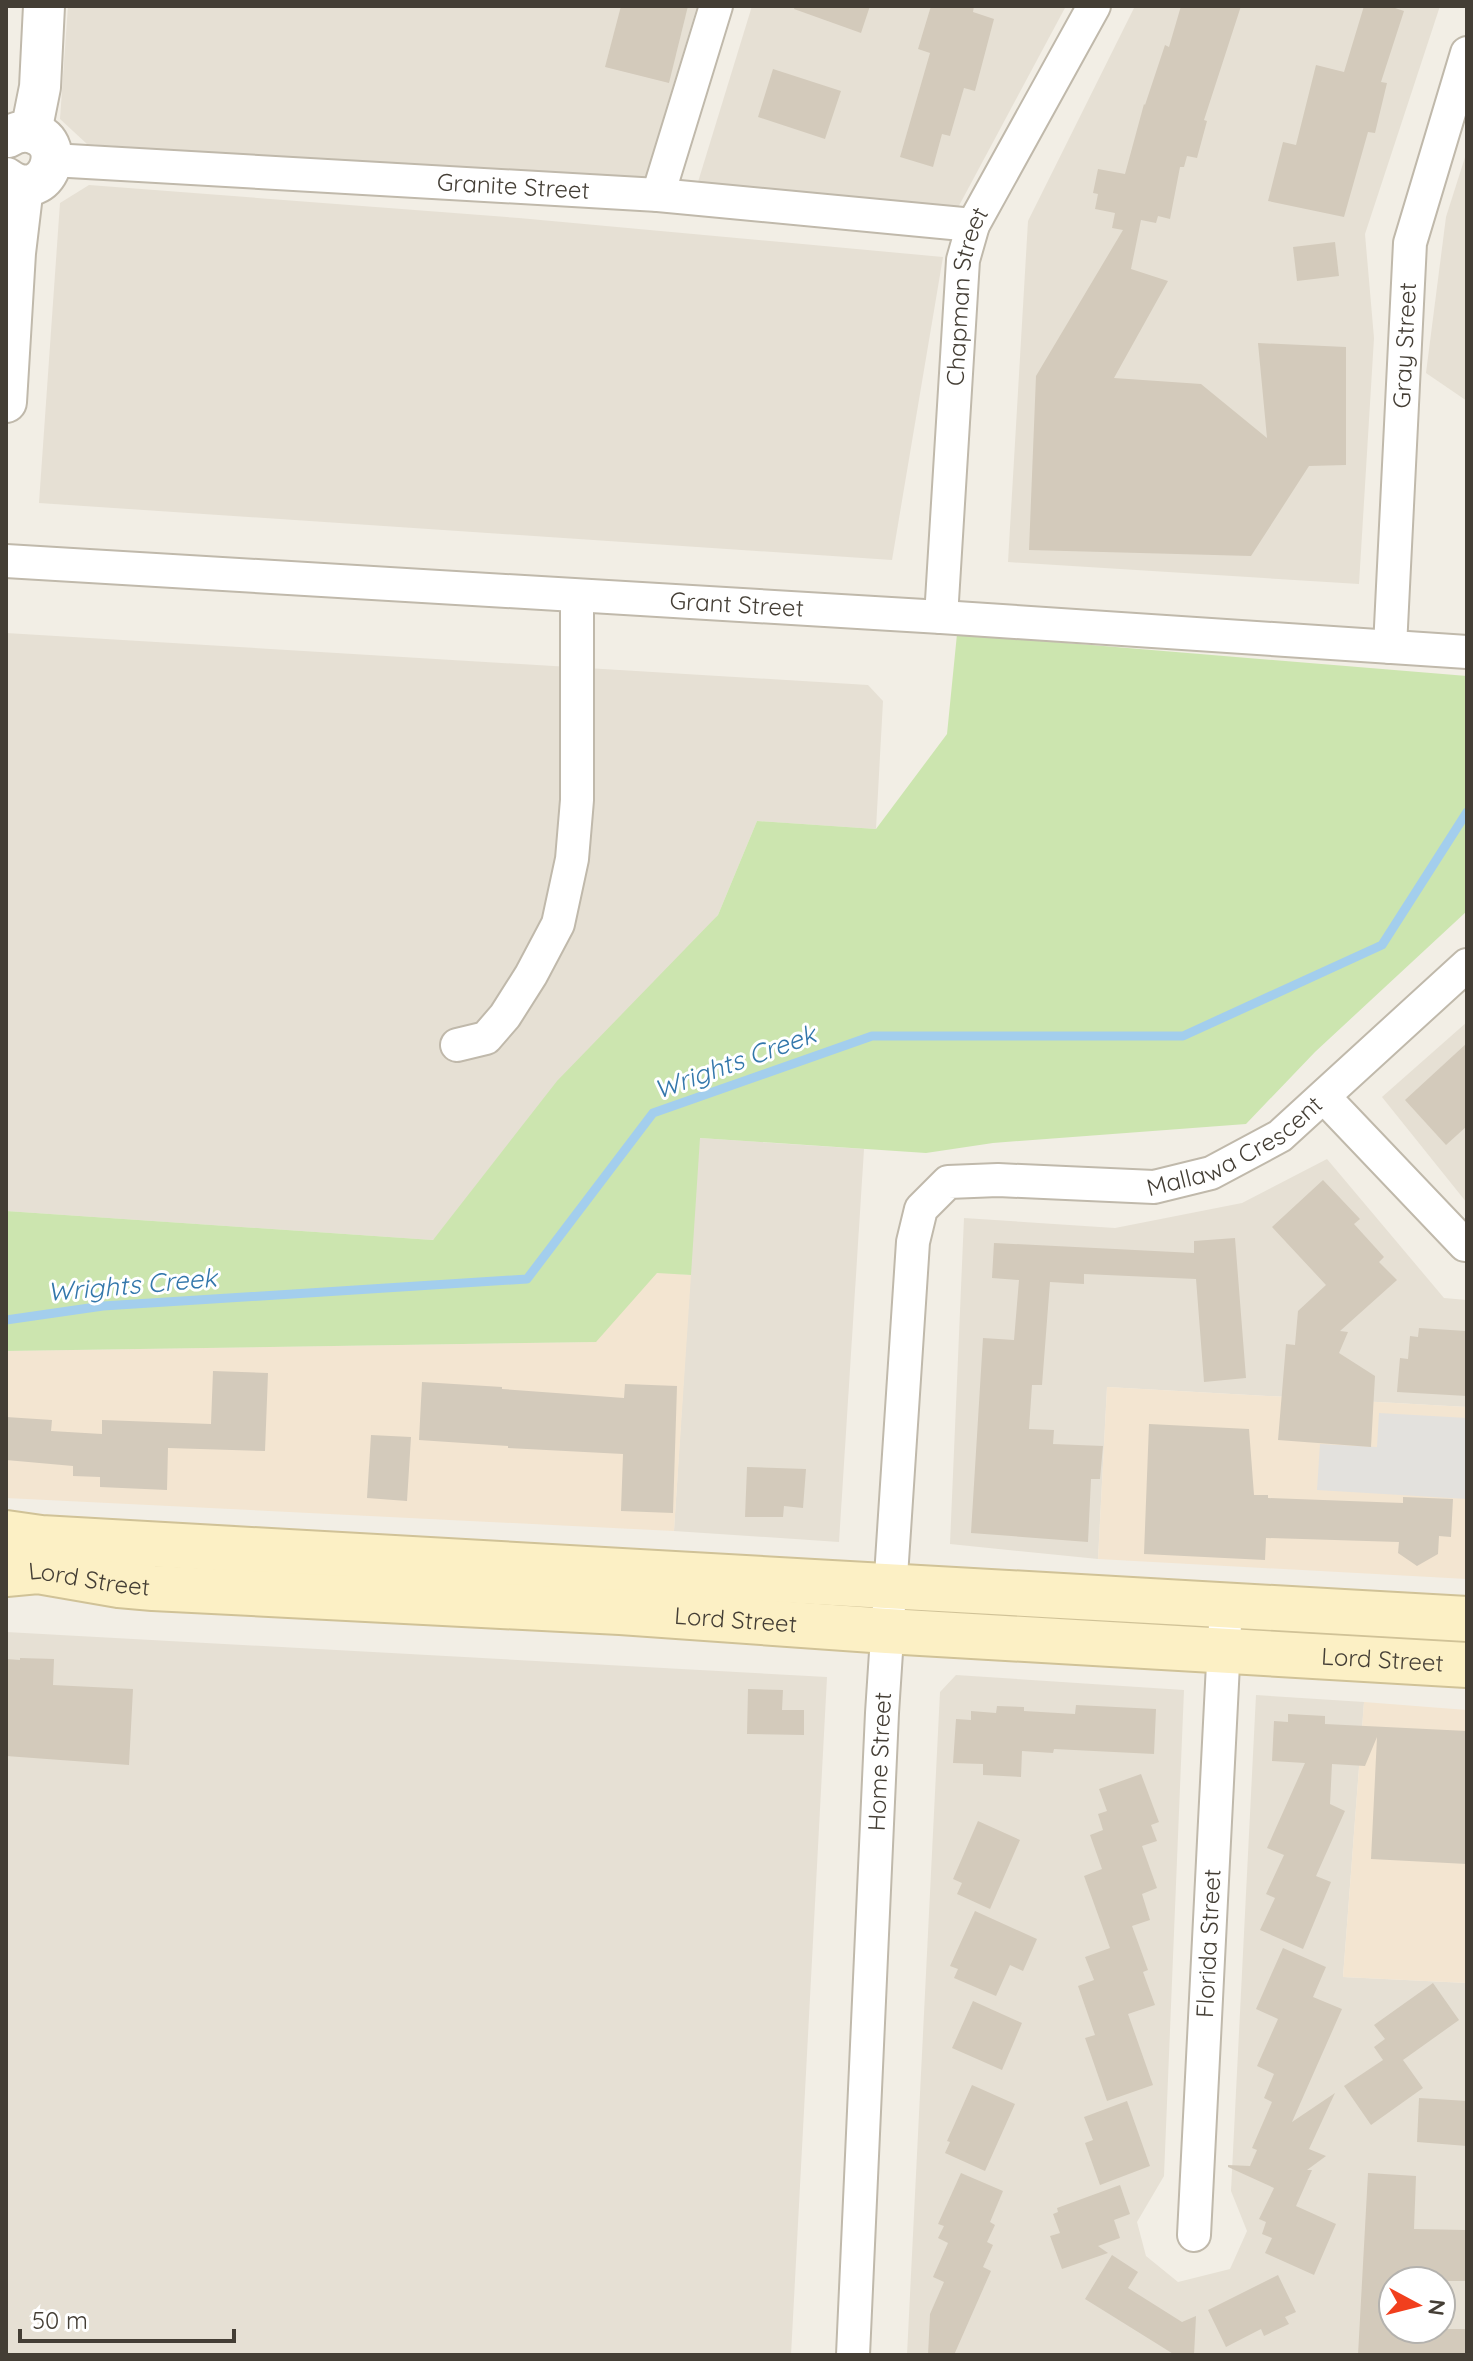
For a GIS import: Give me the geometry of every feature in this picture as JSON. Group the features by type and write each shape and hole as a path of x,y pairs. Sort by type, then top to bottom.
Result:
{"main road":[{"name":"Lord Street","path":"6,1533 41,1538 890,1588 1467,1619"},
{"name":"Lord Street","path":"6,1574 38,1571 153,1588 620,1612 1467,1665"}],"street":[{"path":"6,402 24,159 40,87 44,6"},
{"path":"658,195 716,6"},
{"name":"Chapman Street","path":"941,617 963,260 973,225 1094,6"},
{"name":"Gray Street","path":"1390,647 1410,243 1467,53"},
{"name":"Granite Street","path":"24,159 658,195 973,225"},
{"name":"Grant Street","path":"6,561 1467,652"},
{"path":"457,1045 486,1038 505,1016 558,924 572,859 577,800 577,596"},
{"name":"Mallawa Crescent","path":"948,1182 998,1180 1154,1187 1211,1173 1280,1136 1467,965"},
{"path":"1324,1097 1465,1245"},
{"name":"Home Street","path":"853,2355 887,1631 913,1242 921,1209 948,1182"},
{"name":"Florida Street","path":"1194,2235 1226,1605"}],"shaded area":[{"path":"68,6 697,6 644,183 87,144 60,119"},
{"path":"752,6 1066,6 954,215 698,182"},
{"path":"1135,6 1440,6 1365,234 1374,338 1359,584 1008,562 1028,221"},
{"path":"1467,151 1467,401 1426,373 1446,217"},
{"path":"89,185 519,218 943,257 892,560 39,503 60,203"},
{"path":"6,633 868,685 883,701 876,829 757,821 718,915 433,1240 6,1211"},
{"path":"1467,1022 1467,1203 1382,1097"},
{"path":"699,1138 864,1149 839,1542 674,1531"},
{"path":"1327,1159 1444,1298 1467,1300 1467,1407 1107,1387 1098,1559 950,1544 964,1218 1115,1228 1242,1203"},
{"path":"657,1272 691,1275 674,1531 6,1498 6,1351 595,1342"},
{"path":"1107,1387 1467,1407 1467,1579 1098,1559"},
{"path":"1379,1413 1467,1418 1467,1499 1317,1490 1320,1444 1377,1447"},
{"path":"6,1632 827,1677 791,2355 6,2355"},
{"path":"956,1675 1184,1690 1164,2176 1137,2222 1146,2256 1178,2282 1230,2269 1247,2231 1231,2191 1256,1695 1364,1702 1343,1977 1467,1983 1467,2355 907,2355 940,1692"},
{"path":"1364,1702 1467,1710 1467,1983 1343,1977"}],"green space":[{"path":"957,634 1467,676 1467,911 1315,1052 1246,1124 993,1143 926,1153 700,1138 691,1275 657,1273 596,1342 6,1351 6,1211 433,1240 557,1081 718,915 757,821 876,829 947,734"}],"building":[{"path":"621,6 688,6 669,83 605,67"},
{"path":"795,6 870,6 861,33 794,9"},
{"path":"931,6 974,6 973,12 994,19 975,91 964,88 950,136 942,134 933,167 900,157 930,53 918,49"},
{"path":"1181,6 1241,6 1204,120 1207,121 1197,158 1187,156 1184,167 1180,167 1170,219 1158,216 1156,223 1141,220 1131,269 1168,281 1114,378 1201,384 1267,438 1258,343 1346,347 1346,465 1309,466 1251,556 1029,550 1036,376 1123,230 1112,228 1115,213 1095,209 1098,194 1093,193 1098,169 1125,174 1144,104 1165,45 1169,47"},
{"path":"1364,6 1389,6 1404,11 1381,82 1387,83 1375,133 1368,132 1344,217 1268,201 1283,142 1296,145 1316,65 1344,72"},
{"path":"773,69 841,91 825,139 758,117"},
{"path":"1335,242 1339,276 1297,281 1293,247"},
{"path":"1467,1043 1467,1126 1446,1145 1405,1100"},
{"path":"1323,1180 1360,1219 1354,1224 1384,1257 1379,1262 1397,1280 1340,1331 1348,1332 1339,1353 1375,1376 1371,1447 1278,1440 1286,1344 1295,1345 1298,1311 1326,1285 1272,1227"},
{"path":"1235,1238 1246,1378 1204,1382 1196,1279 1084,1274 1084,1284 1050,1282 1042,1385 1032,1385 1029,1429 1054,1430 1053,1444 1103,1446 1100,1479 1091,1479 1088,1542 971,1533 983,1338 1014,1340 1019,1280 992,1278 994,1243 1194,1253 1194,1241"},
{"path":"1419,1328 1466,1331 1467,1396 1397,1392 1400,1358 1408,1359 1410,1336 1418,1337"},
{"path":"213,1371 268,1373 265,1451 168,1448 167,1490 100,1487 100,1477 73,1476 73,1466 6,1460 6,1417 52,1420 51,1431 102,1434 102,1420 211,1424"},
{"path":"422,1382 624,1398 625,1384 677,1386 673,1513 621,1511 623,1454 419,1440"},
{"path":"1149,1424 1249,1429 1254,1495 1403,1503 1403,1497 1453,1499 1451,1537 1439,1536 1438,1554 1417,1566 1398,1553 1399,1542 1266,1538 1265,1560 1144,1554"},
{"path":"371,1435 411,1437 407,1501 367,1498"},
{"path":"747,1467 806,1469 803,1508 784,1506 783,1517 745,1517"},
{"path":"6,1659 54,1659 53,1685 133,1689 129,1765 6,1756"},
{"path":"748,1689 783,1690 782,1710 804,1710 804,1735 747,1734"},
{"path":"1076,1705 1156,1709 1154,1754 1054,1749 1053,1753 1022,1751 1021,1777 983,1775 983,1764 953,1763 956,1719 971,1720 971,1711 996,1713 997,1706 1075,1714"},
{"path":"1288,1714 1325,1716 1325,1724 1467,1731 1467,1864 1371,1859 1377,1737 1365,1766 1332,1764 1330,1804 1345,1811 1316,1876 1331,1882 1303,1949 1260,1930 1275,1898 1266,1894 1284,1855 1267,1848 1305,1763 1272,1761 1274,1721 1288,1722"},
{"path":"1141,1774 1159,1822 1151,1825 1157,1841 1142,1846 1157,1888 1142,1894 1150,1920 1132,1926 1148,1970 1143,1972 1155,2005 1128,2014 1153,2085 1107,2101 1085,2038 1095,2035 1078,1986 1094,1980 1085,1957 1110,1948 1084,1876 1102,1869 1090,1835 1103,1830 1098,1814 1107,1811 1099,1789"},
{"path":"978,1821 1020,1840 990,1909 957,1894 962,1883 953,1879"},
{"path":"975,1911 1037,1939 1023,1971 1010,1965 996,1996 954,1978 958,1969 950,1966"},
{"path":"1283,1948 1326,1967 1313,1997 1342,2009 1292,2122 1335,2093 1309,2149 1326,2156 1307,2170 1312,2170 1296,2206 1336,2224 1314,2275 1265,2253 1272,2238 1262,2234 1266,2222 1259,2219 1274,2188 1228,2167 1250,2166 1257,2150 1252,2148 1272,2102 1264,2098 1274,2074 1257,2066 1278,2019 1256,2009"},
{"path":"1433,1983 1459,2020 1403,2060 1423,2088 1371,2125 1344,2086 1383,2060 1374,2047 1385,2039 1374,2025"},
{"path":"973,2001 1022,2023 1002,2070 952,2048"},
{"path":"972,2085 1015,2104 985,2171 945,2153 950,2142 947,2141"},
{"path":"1419,2098 1467,2101 1467,2146 1417,2142"},
{"path":"1127,2101 1150,2166 1100,2185 1085,2143 1093,2140 1084,2117"},
{"path":"961,2173 1003,2191 990,2222 995,2225 987,2242 993,2245 983,2267 991,2271 954,2355 928,2355 930,2314 944,2282 933,2277 948,2243 938,2238 944,2226 938,2224"},
{"path":"1368,2173 1416,2176 1414,2229 1467,2230 1467,2281 1457,2281 1457,2265 1377,2265 1377,2345 1457,2345 1457,2329 1467,2329 1467,2355 1358,2355"},
{"path":"1120,2185 1130,2214 1114,2220 1120,2238 1098,2246 1108,2253 1062,2269 1050,2236 1060,2233 1053,2214 1058,2212 1057,2208"},
{"path":"1112,2255 1138,2272 1128,2288 1182,2322 1196,2316 1194,2355 1175,2355 1085,2299"},
{"path":"1278,2275 1296,2312 1285,2317 1289,2324 1264,2336 1261,2329 1226,2347 1208,2310"}],"waterway":[{"name":"Wrights Creek","path":"6,1320 103,1306 527,1279 653,1113 872,1036 1183,1036 1382,945 1467,812"}]}
